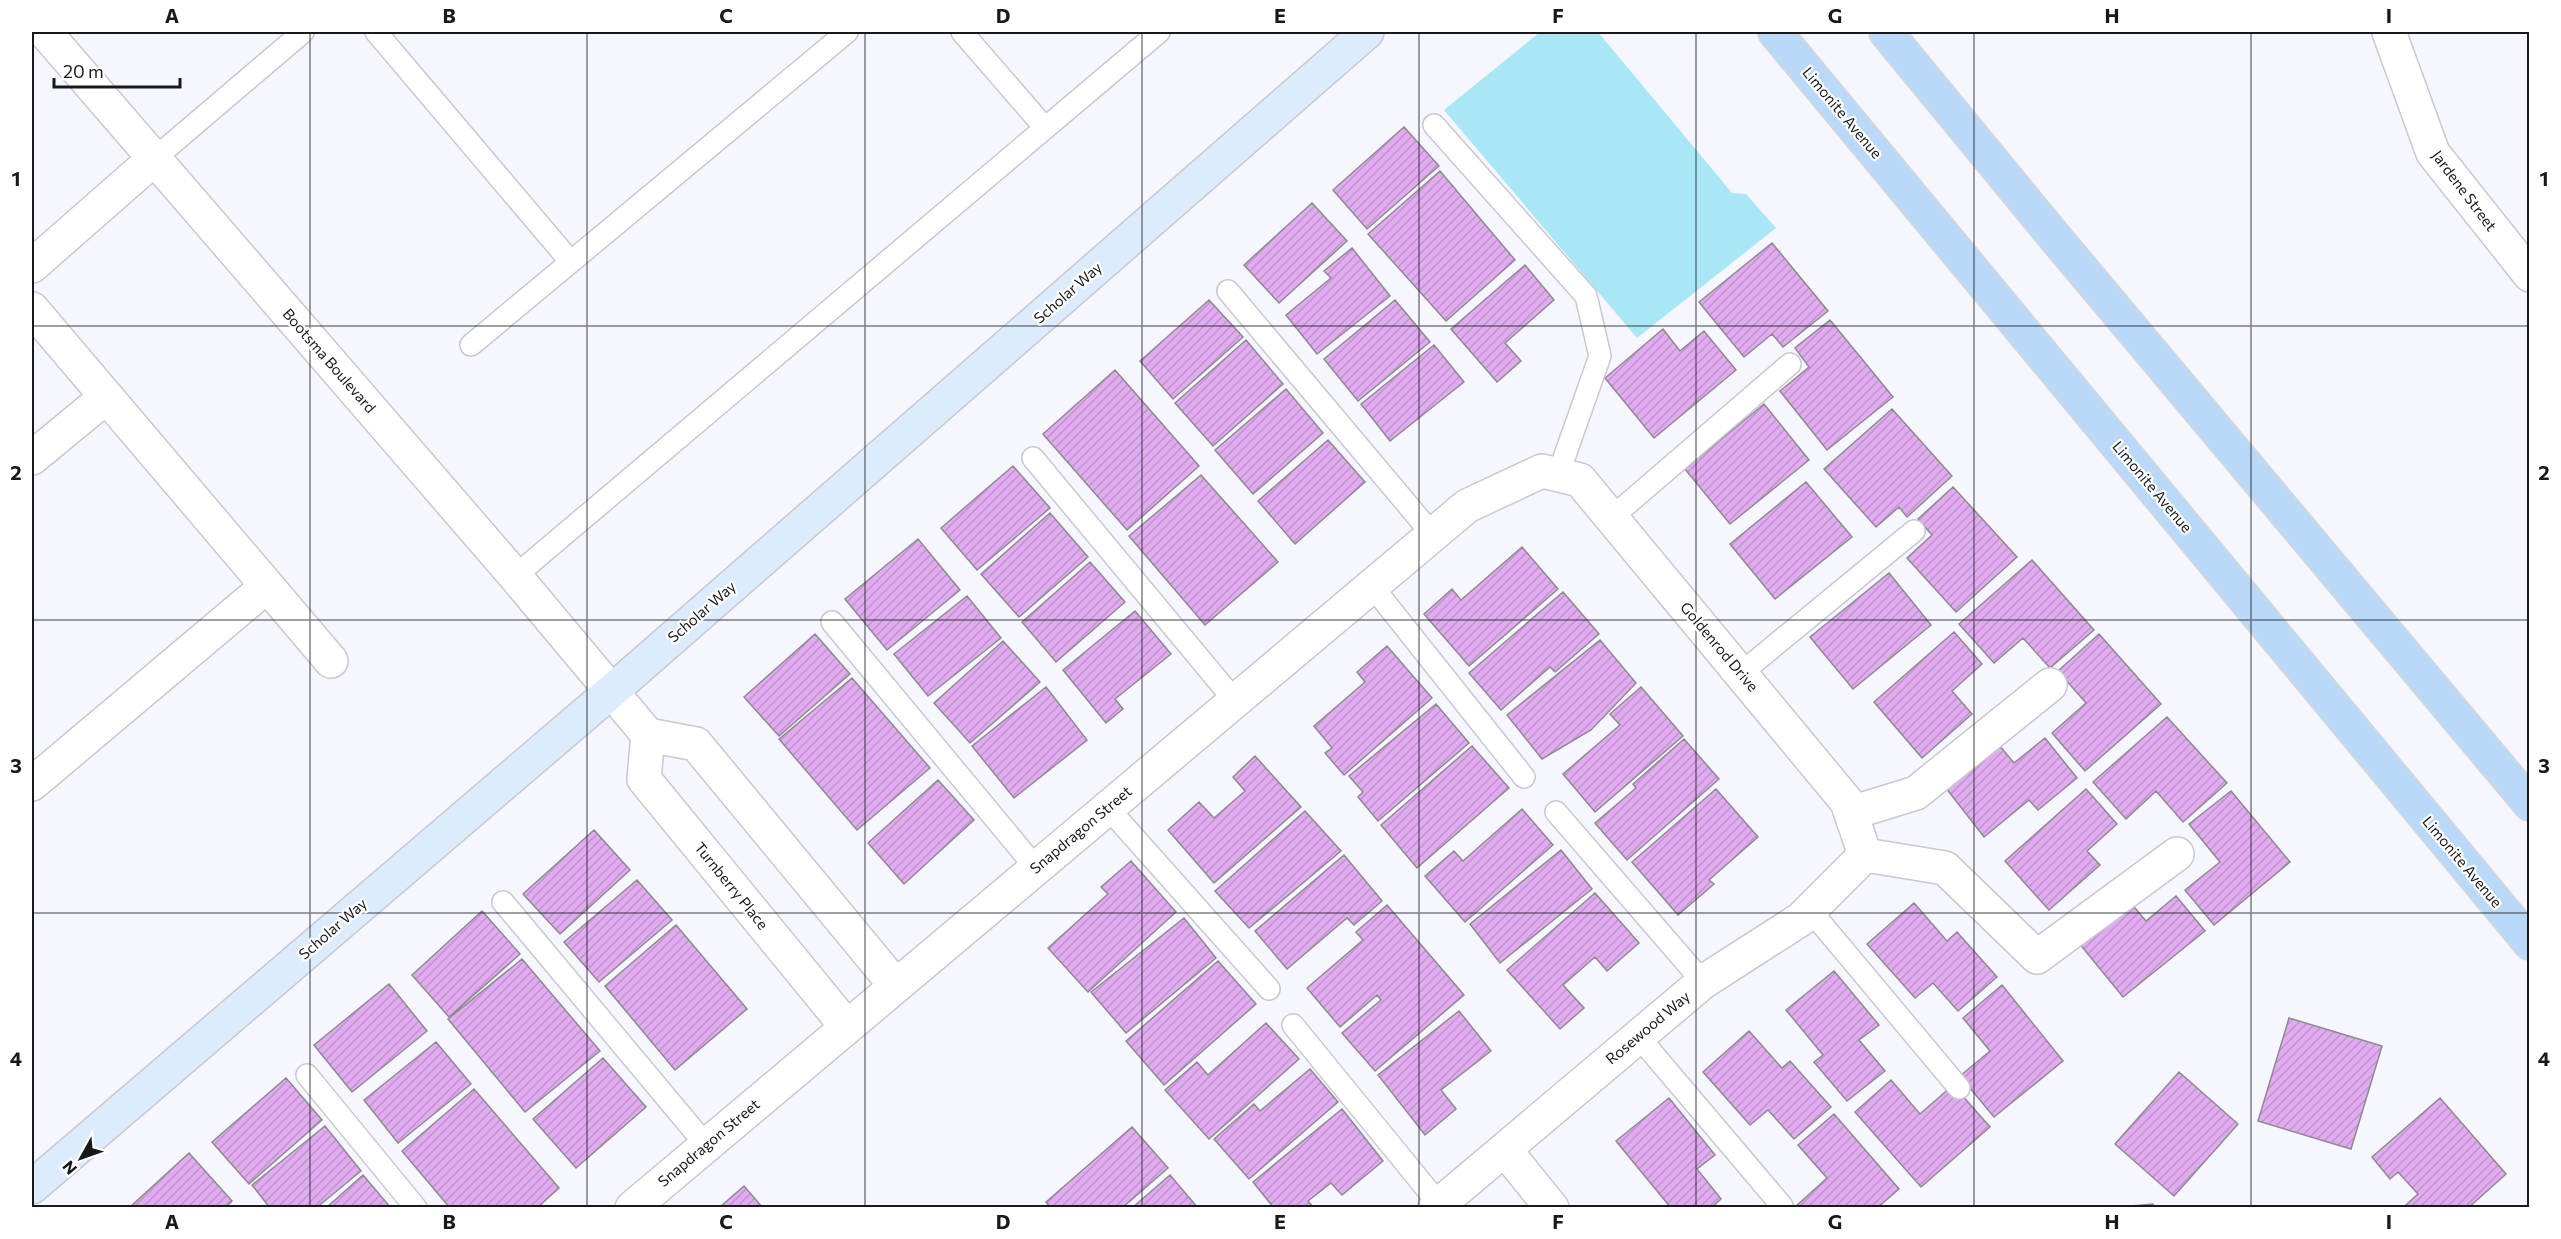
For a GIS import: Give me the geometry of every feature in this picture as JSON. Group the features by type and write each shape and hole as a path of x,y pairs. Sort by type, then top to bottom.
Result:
{"main road":[{"name":"Limonite Avenue","path":"1774,32 2529,943"},
{"path":"1886,32 2529,804"}],"street":[{"name":"Bootsma Boulevard","path":"45,32 613,690"},
{"name":"Scholar Way","path":"32,1187 613,690 1366,32"},
{"name":"Jardene Street","path":"2389,32 2433,153 2529,275"},
{"path":"32,266 154,159"},
{"path":"32,309 331,661"},
{"path":"32,458 106,397"},
{"name":"Goldenrod Drive","path":"1550,473 1580,480 1847,802 1865,855"},
{"name":"Snapdragon Street","path":"632,1208 1467,506 1550,473"},
{"path":"32,784 267,586"},
{"path":"1851,813 1916,793 2050,685"},
{"path":"613,690 648,735 696,744 896,986"},
{"name":"Turnberry Place","path":"648,735 644,779 847,1027"},
{"path":"1865,855 1945,868 2037,957 2177,854"},
{"name":"Rosewood Way","path":"1437,1206 1703,982 1801,919 1865,855"},
{"path":"1505,1150 1552,1208"}],"lane":[{"path":"154,159 303,32"},
{"path":"376,32 570,261"},
{"path":"471,345 847,32"},
{"path":"962,32 1045,128"},
{"path":"515,576 1160,32"},
{"path":"1434,125 1586,296 1600,356 1550,473"},
{"path":"1228,291 1433,535"},
{"path":"1611,518 1790,364"},
{"path":"1033,458 1234,701"},
{"path":"1740,674 1914,531"},
{"path":"1372,586 1524,777"},
{"path":"832,622 1036,868"},
{"path":"1108,808 1269,989"},
{"path":"1556,812 1703,982"},
{"path":"503,902 706,1145"},
{"path":"1810,910 1959,1088"},
{"path":"1293,1025 1437,1206"},
{"path":"1638,1036 1782,1206"},
{"path":"308,1075 416,1208"}],"water":[{"path":"1540,32 1598,32 1732,193 1746,194 1776,228 1637,338 1444,110"}],"building":[{"path":"1404,127 1439,166 1367,229 1333,190"},
{"path":"1440,171 1515,260 1446,321 1368,234"},
{"path":"1312,203 1347,241 1279,303 1244,265"},
{"path":"1772,243 1828,311 1783,347 1772,334 1744,357 1699,302"},
{"path":"1352,248 1390,296 1317,354 1286,315 1331,278 1324,271"},
{"path":"1525,265 1554,300 1505,343 1521,361 1497,382 1451,329"},
{"path":"1209,300 1243,337 1173,399 1140,361"},
{"path":"1395,300 1430,342 1358,401 1324,359"},
{"path":"1830,320 1893,397 1827,450 1780,391 1809,367 1795,348"},
{"path":"1663,329 1680,351 1704,331 1736,370 1654,438 1605,378"},
{"path":"1246,340 1283,384 1213,446 1175,403"},
{"path":"1434,345 1464,382 1390,441 1361,404"},
{"path":"1115,370 1199,466 1127,530 1043,434"},
{"path":"1286,389 1323,433 1253,494 1215,450"},
{"path":"1764,404 1809,460 1730,524 1685,469"},
{"path":"1892,409 1952,476 1907,517 1899,507 1876,527 1824,469"},
{"path":"1328,440 1365,482 1295,544 1258,501"},
{"path":"1013,466 1050,508 977,570 941,528"},
{"path":"1201,475 1278,562 1205,625 1129,536"},
{"path":"1806,482 1852,537 1775,599 1730,544"},
{"path":"1953,487 2017,557 1956,612 1907,558 1932,535 1918,519"},
{"path":"1050,513 1088,557 1019,617 981,574"},
{"path":"918,539 960,590 887,650 845,599"},
{"path":"1522,547 1558,589 1469,666 1424,614 1452,589 1461,600"},
{"path":"2032,560 2094,630 2050,668 2023,638 1994,663 1959,624"},
{"path":"1090,562 1125,602 1056,662 1022,622"},
{"path":"1889,573 1931,625 1853,689 1810,637"},
{"path":"1563,592 1599,634 1555,672 1550,667 1501,710 1469,673"},
{"path":"967,596 1001,638 928,696 894,654"},
{"path":"1135,611 1171,654 1115,699 1123,709 1106,723 1063,670"},
{"path":"1954,632 1982,664 1952,691 1972,714 1922,758 1874,702"},
{"path":"815,634 850,674 779,736 744,697"},
{"path":"2099,634 2161,704 2085,771 2052,733 2086,703 2058,671"},
{"path":"1600,640 1636,683 1591,730 1542,759 1507,715"},
{"path":"1003,641 1040,682 970,743 934,703"},
{"path":"1387,646 1432,698 1344,775 1325,753 1332,748 1314,726 1365,682 1357,672"},
{"path":"852,678 930,768 857,830 779,739"},
{"path":"1046,687 1087,740 1014,798 972,746"},
{"path":"1641,687 1683,736 1595,812 1563,774 1620,725 1610,714"},
{"path":"1436,704 1469,743 1378,821 1358,797 1363,792 1349,776"},
{"path":"2167,717 2227,783 2183,822 2156,791 2126,819 2093,782"},
{"path":"2045,738 2077,778 2038,810 2029,800 1984,837 1946,788 1999,745 2014,763"},
{"path":"1684,739 1719,779 1627,860 1595,823 1636,788 1633,784"},
{"path":"1472,746 1509,788 1417,868 1381,825"},
{"path":"1255,756 1301,807 1214,883 1168,830 1199,802 1214,818 1245,791 1233,777"},
{"path":"938,780 974,820 904,884 868,843"},
{"path":"1716,789 1758,837 1709,880 1714,884 1678,915 1632,862"},
{"path":"2086,789 2117,824 2087,851 2100,865 2049,910 2005,861"},
{"path":"2231,791 2290,862 2214,925 2185,890 2220,862 2189,824"},
{"path":"1522,809 1553,845 1465,922 1425,876 1454,851 1463,861"},
{"path":"1305,811 1341,851 1249,928 1215,891"},
{"path":"594,830 630,870 560,934 523,894"},
{"path":"1561,850 1592,889 1500,963 1470,924"},
{"path":"1344,855 1382,901 1354,925 1347,918 1287,969 1255,931"},
{"path":"1131,861 1176,912 1088,992 1048,948 1108,894 1101,887"},
{"path":"637,880 672,920 599,982 564,942"},
{"path":"1595,893 1639,943 1607,971 1595,957 1563,985 1584,1008 1560,1029 1507,970"},
{"path":"2176,896 2205,931 2123,997 2079,943 2130,902 2146,921"},
{"path":"1914,903 1947,941 1957,932 1997,977 1958,1011 1933,983 1915,998 1867,944"},
{"path":"1387,905 1464,995 1375,1071 1342,1033 1381,1000 1377,995 1340,1027 1307,988 1363,940 1356,932"},
{"path":"482,911 520,954 449,1017 412,975"},
{"path":"1184,918 1216,958 1126,1033 1091,992"},
{"path":"676,925 747,1009 675,1070 605,986"},
{"path":"522,959 600,1051 525,1112 448,1019"},
{"path":"1218,961 1256,1004 1164,1085 1126,1041"},
{"path":"1834,971 1879,1025 1859,1040 1885,1071 1847,1101 1814,1062 1823,1055 1786,1010"},
{"path":"389,984 427,1031 352,1092 314,1045"},
{"path":"2002,985 2063,1061 1994,1117 1960,1076 1990,1051 1963,1018"},
{"path":"1459,1011 1491,1051 1441,1090 1456,1109 1425,1135 1378,1075"},
{"path":"2289,1018 2382,1046 2351,1149 2258,1121"},
{"path":"1266,1023 1299,1059 1209,1139 1165,1090 1197,1062 1208,1075"},
{"path":"1749,1031 1782,1068 1790,1061 1831,1107 1794,1139 1768,1110 1750,1125 1703,1072"},
{"path":"436,1042 471,1084 398,1143 364,1100"},
{"path":"603,1058 646,1107 576,1168 533,1119"},
{"path":"1310,1069 1338,1102 1249,1179 1214,1139 1254,1104 1260,1111"},
{"path":"2179,1072 2238,1124 2174,1196 2115,1144"},
{"path":"286,1078 322,1120 249,1184 212,1142"},
{"path":"1891,1080 1920,1114 1953,1085 1990,1127 1921,1187 1855,1112"},
{"path":"474,1089 559,1188 537,1208 450,1208 402,1151"},
{"path":"1669,1098 1715,1155 1697,1169 1721,1199 1711,1208 1671,1208 1616,1141"},
{"path":"2440,1098 2506,1174 2468,1208 2406,1208 2405,1206 2418,1194 2398,1172 2390,1179 2372,1157"},
{"path":"1342,1109 1383,1161 1342,1195 1331,1183 1308,1201 1314,1208 1274,1208 1253,1182"},
{"path":"1834,1114 1899,1189 1877,1208 1795,1207 1827,1178 1798,1145"},
{"path":"325,1126 361,1171 316,1208 270,1208 252,1185"},
{"path":"1132,1127 1168,1168 1122,1208 1051,1208 1046,1202"},
{"path":"189,1153 232,1201 225,1208 129,1208"},
{"path":"363,1175 391,1208 326,1208"},
{"path":"1170,1175 1198,1208 1132,1208"},
{"path":"744,1186 763,1208 720,1207"},
{"path":"2153,1204 2153,1208 2108,1208"}]}
